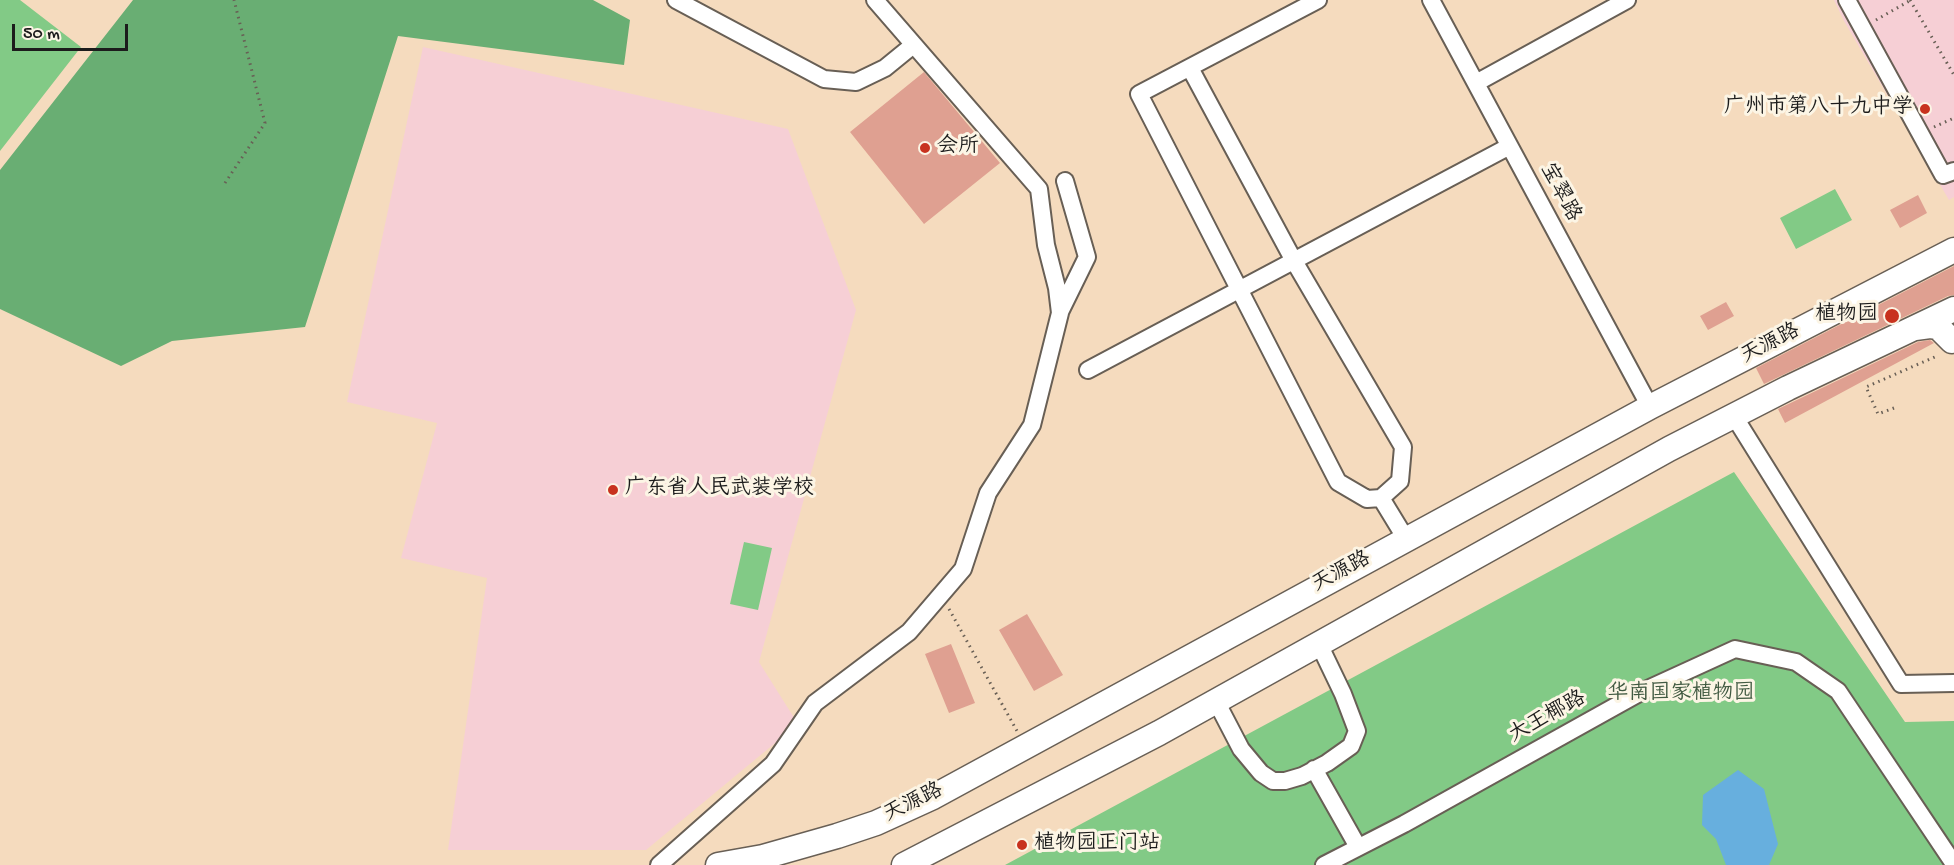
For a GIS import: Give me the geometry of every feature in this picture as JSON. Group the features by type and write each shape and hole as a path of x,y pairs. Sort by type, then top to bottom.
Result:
{"highway":[{"name":"天源路","path":"718,865 763,857 876,823 933,797 1650,407 1954,250"},
{"path":"904,865 1127,750 1669,449 1954,309"},
{"path":"1914,328 1938,327 1949,343"}],"street":[{"path":"676,0 824,79 855,82 885,68 912,46"},
{"path":"875,0 1039,189 1060,313"},
{"path":"1190,68 1294,261 1403,447 1400,481 1381,498 1367,499 1338,482 1139,94 1318,0"},
{"name":"宝翠路","path":"1431,0 1508,147 1650,407"},
{"path":"1476,83 1627,0"},
{"path":"1846,0 1943,175 1954,171"},
{"path":"1088,370 1508,147"},
{"path":"659,865 773,764 816,704 909,632 963,569 988,494 1032,425 1060,313 1087,257 1065,181"},
{"path":"1734,416 1901,684 1954,683"},
{"path":"1381,498 1406,539"},
{"path":"1216,701 1241,749 1261,773 1273,781 1285,781 1314,769 1351,746 1357,731 1343,694 1318,644"},
{"name":"大王椰路","path":"1324,865 1404,824 1641,692 1735,650 1796,662 1838,691 1954,864"},
{"path":"1314,769 1358,847"}],"path":[{"path":"225,183 265,123 234,0"},
{"path":"1862,27 1911,0 1954,75"},
{"path":"1920,134 1954,118"},
{"path":"1894,408 1878,414 1866,387 1949,343"},
{"path":"941,594 1025,746"}],"shaded area":[{"name":"广州市第八十九中学","path":"1834,0 1954,0 1954,197 1949,200 1844,21"},
{"name":"广东省人民武装学校","path":"423,47 788,129 856,310 759,662 798,724 646,850 448,850 487,578 401,558 437,423 347,402"}],"green space":[{"path":"0,0 20,0 81,47 0,151"},
{"path":"133,0 593,0 630,20 624,65 398,36 305,327 172,341 121,366 0,309 0,170"},
{"path":"1835,189 1852,220 1796,249 1780,218"},
{"name":"华南国家植物园","path":"1734,472 1905,722 1954,721 1954,865 1005,865"},
{"path":"744,542 772,548 758,610 730,604"}],"water":[{"path":"1738,770 1764,789 1778,844 1769,865 1726,865 1716,839 1702,825 1703,795"}],"building":[{"name":"会所","path":"924,72 1000,163 924,224 850,132"},
{"path":"1918,195 1927,213 1900,228 1890,210"},
{"path":"1954,266 1954,295 1764,384 1756,368"},
{"path":"1726,302 1734,316 1708,330 1700,316"},
{"path":"1930,340 1934,343 1785,423 1778,409 1918,342"},
{"path":"1027,614 1063,675 1034,691 999,630"},
{"path":"951,644 975,703 949,713 925,654"}],"place":[{"name":"广州市第八十九中学","path":"1925,109"},
{"name":"会所","path":"925,148"},
{"name":"植物园","path":"1892,316"},
{"name":"广东省人民武装学校","path":"613,490"},
{"name":"植物园正门站","path":"1022,845"}]}
